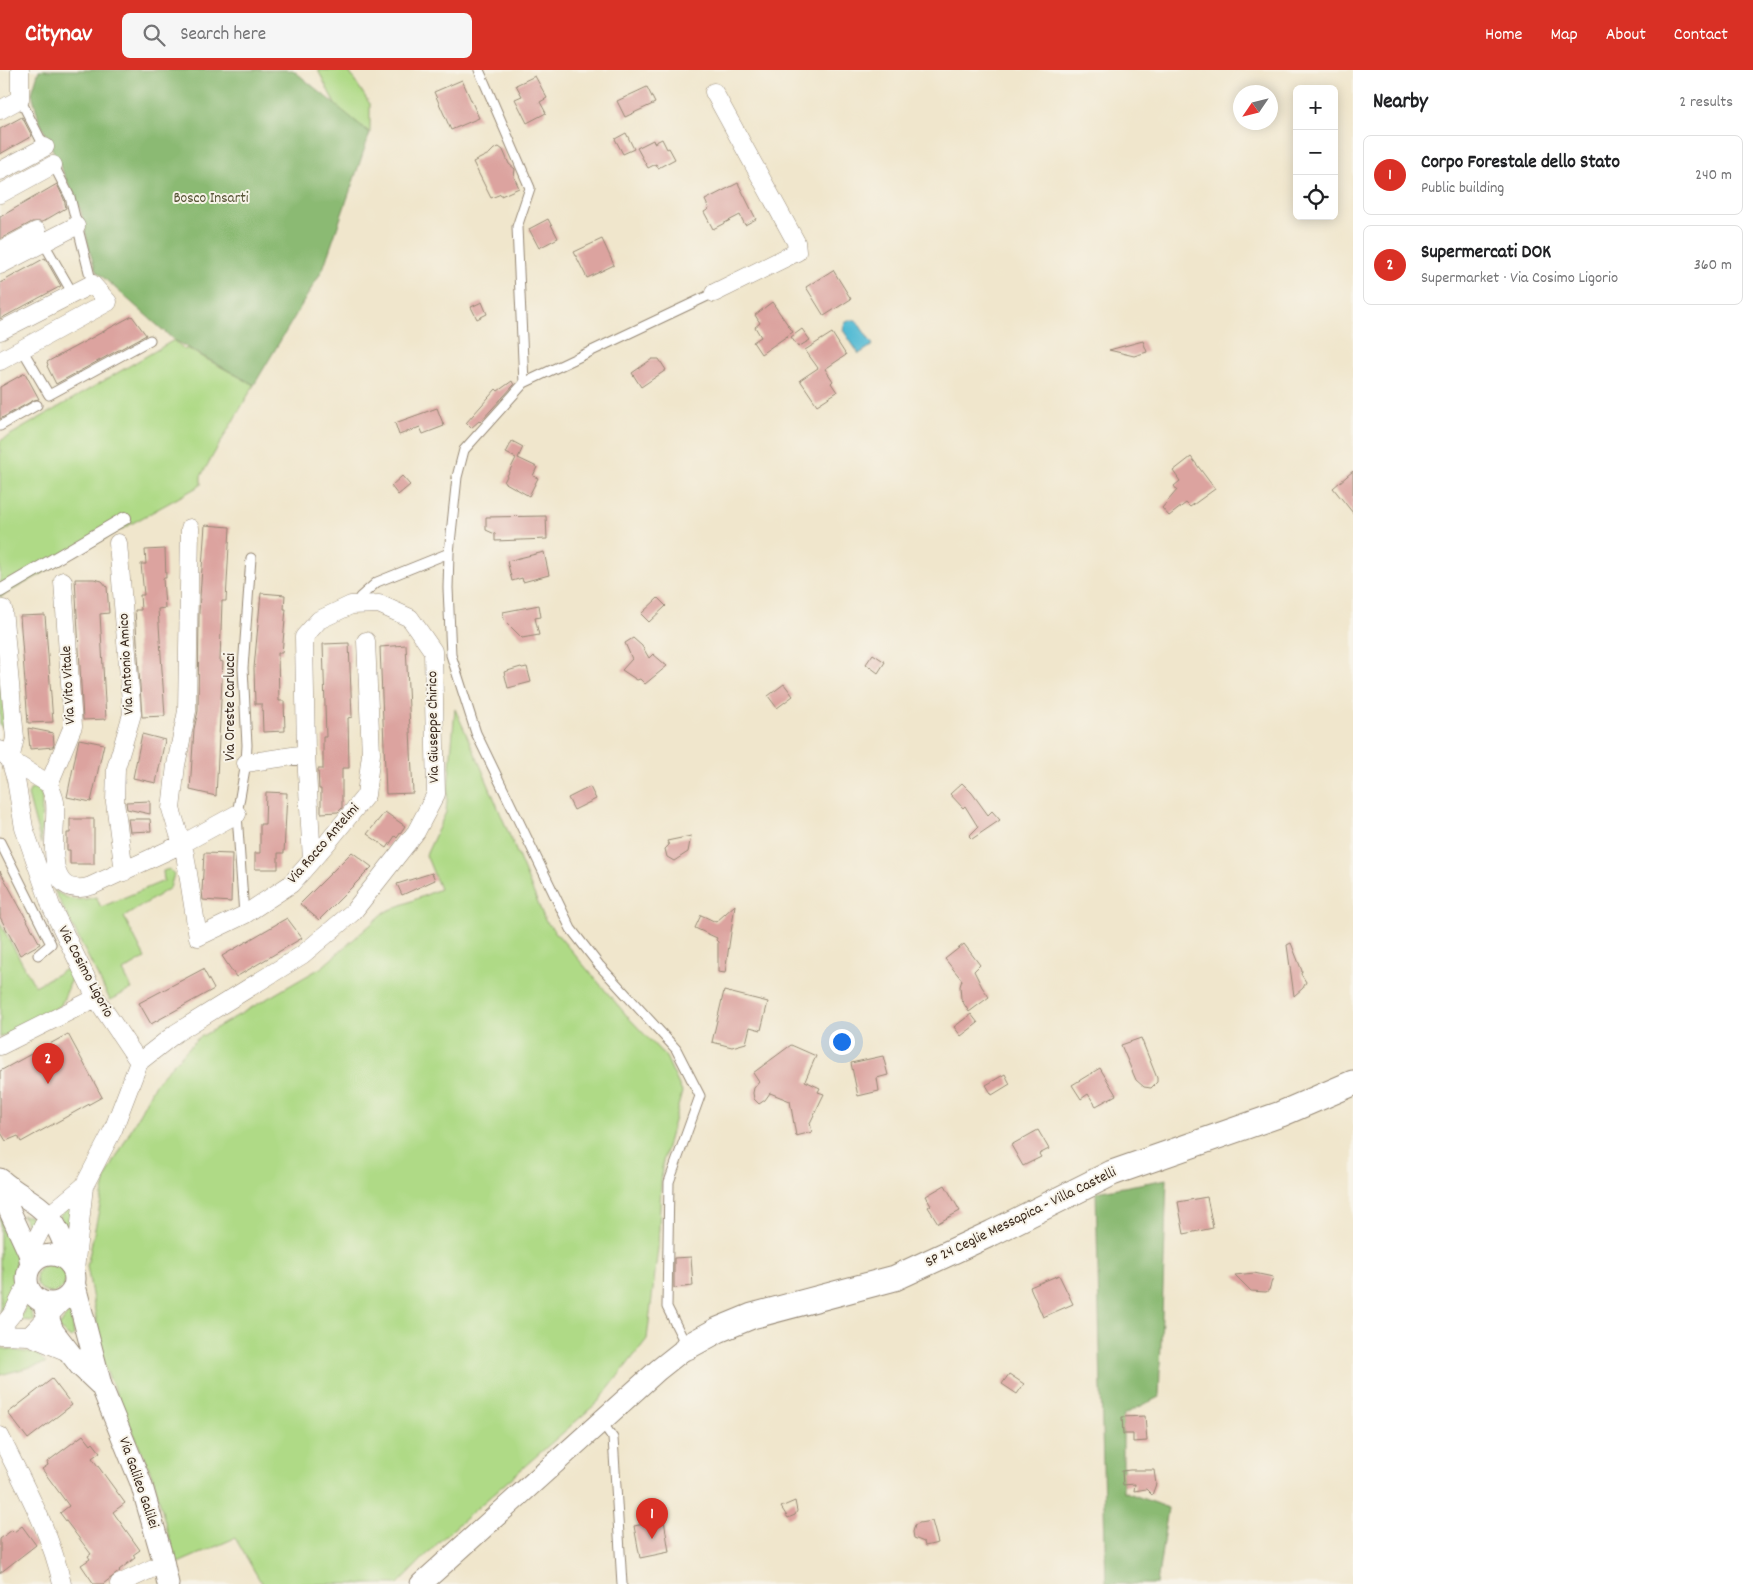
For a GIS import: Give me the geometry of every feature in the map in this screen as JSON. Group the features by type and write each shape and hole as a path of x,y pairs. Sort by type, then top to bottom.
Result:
{"main road":[{"name":"SP 24 Ceglie Messapica - Villa Castelli","path":"687,1347 718,1330 752,1316 895,1278 992,1233 1112,1173 1281,1114 1353,1084"}],"street":[{"path":"0,110 20,99 20,70"},
{"path":"714,92 796,242 797,252 714,293"},
{"path":"0,170 45,146"},
{"path":"0,194 53,165"},
{"path":"0,251 76,226"},
{"path":"0,265 40,237"},
{"path":"0,331 92,284 108,302 0,361"},
{"path":"0,591 124,518"},
{"path":"182,844 171,808 176,765 187,712 190,528"},
{"name":"Via Antonio Amico","path":"118,543 132,714 116,768 115,802 124,872"},
{"name":"Via Vito Vitale","path":"49,784 73,726 63,581"},
{"name":"Via Giuseppe Chirico","path":"140,1062 176,1033 302,955 353,912 416,832 436,794 433,651 410,618 379,604 351,605 319,620 304,637 306,754 312,860"},
{"path":"4,609 15,738 5,755 49,784 55,803 53,841 55,864 61,880 67,885 83,889 182,844 237,814"},
{"name":"Via Rocco Antelmi","path":"182,844 198,937 244,915 291,884 366,795 371,754 366,641"},
{"path":"246,763 306,754"},
{"name":"Via Cosimo Ligorio","path":"5,755 16,780 24,828 51,906 96,998 140,1062"},
{"path":"0,1046 96,998"},
{"path":"29,1336 51,1303 72,1280 84,1186 112,1130 140,1062"},
{"path":"0,1179 48,1216"},
{"path":"0,1329 13,1314 48,1216 84,1186"},
{"path":"0,1190 29,1267 31,1292 46,1310 53,1332 80,1366 100,1385"},
{"name":"Via Galileo Galilei","path":"48,1216 57,1228 100,1385 141,1483 164,1563 168,1584"},
{"path":"29,1267 36,1259 43,1255 50,1254 65,1258 72,1280"},
{"path":"0,1335 29,1336 70,1353"},
{"path":"421,1584 658,1370 687,1347"},
{"path":"0,1436 33,1504 58,1565 62,1584"},
{"path":"119,1584 164,1563"}],"lane":[{"path":"479,70 530,188 518,227 524,383"},
{"path":"20,99 70,197 92,284"},
{"path":"40,237 73,294"},
{"path":"687,1347 667,1307 669,1182 700,1096 676,1049 599,965 571,929 476,733 451,656 448,588 449,553 456,477 464,450 524,383 714,293"},
{"path":"22,349 49,395 150,340"},
{"path":"0,426 37,405"},
{"path":"361,605 360,597 377,582 449,553"},
{"name":"Via Oreste Carlucci","path":"244,915 237,814 246,763 247,745 243,668 251,558"},
{"path":"0,842 51,944 38,955"},
{"path":"601,1421 613,1438 622,1584"}],"green space":[{"name":"Bosco Insarti","path":"39,70 293,70 370,133 323,269 254,385 174,340 96,271 81,211 39,120 32,93"},
{"path":"318,70 348,70 370,104 370,133 336,106"},
{"path":"174,340 185,350 186,348 254,385 201,476 201,485 0,597 0,441"},
{"path":"0,675 7,727 3,728 0,725"},
{"path":"455,709 545,920 628,1017 666,1057 682,1092 662,1165 658,1248 647,1339 598,1402 443,1538 398,1584 262,1584 235,1538 176,1564 154,1480 105,1368 87,1266 106,1177 156,1082 197,1039 322,967 385,912 440,889 426,855 446,812"},
{"path":"37,788 42,796 41,844 28,795 30,790"},
{"path":"169,869 174,874 170,888 124,917 145,958 123,971 132,989 110,1000 54,890 74,899 96,897 101,907 164,881 163,871"},
{"path":"0,923 35,986 70,967 71,981 61,1005 0,1038"},
{"path":"1167,1179 1159,1397 1123,1415 1123,1491 1168,1508 1157,1584 1106,1584 1096,1192"},
{"path":"77,1200 68,1237 59,1216"},
{"path":"22,1215 36,1217 32,1233"},
{"path":"0,1216 16,1255 15,1280 0,1312"},
{"path":"51,1263 62,1267 66,1278 62,1289 51,1293 40,1289 36,1278 40,1267"},
{"path":"28,1303 34,1321 19,1320"},
{"path":"70,1310 74,1335 71,1338 58,1328"},
{"path":"0,1348 37,1354 46,1363 0,1375"}],"water":[{"path":"850,320 856,320 873,345 859,354 843,330 845,323"}],"building":[{"path":"535,76 547,98 540,102 546,113 527,123 515,99 522,96 516,85"},
{"path":"462,80 479,118 451,130 434,92"},
{"path":"647,87 655,103 625,117 617,101"},
{"path":"22,117 32,136 0,154 0,129"},
{"path":"626,133 634,149 623,154 615,139"},
{"path":"662,139 675,159 658,168 656,164 648,168 637,148 653,140 654,143"},
{"path":"499,147 503,150 509,164 515,169 514,177 519,188 491,198 473,162"},
{"path":"738,183 756,219 745,225 740,215 713,229 704,212 709,209 705,200"},
{"path":"57,184 66,208 42,222 32,222 0,239 0,217"},
{"path":"548,219 558,238 539,248 529,229"},
{"path":"602,239 614,265 587,278 574,252"},
{"path":"45,258 61,286 0,319 0,283"},
{"path":"833,270 851,299 824,316 806,287"},
{"path":"482,302 487,314 477,319 471,307"},
{"path":"772,302 793,332 761,354 753,342 761,337 755,327 760,323 755,315"},
{"path":"132,316 146,335 56,384 47,366 47,362"},
{"path":"802,329 810,340 798,347 791,337"},
{"path":"832,333 846,355 825,369 833,381 831,383 837,392 817,405 800,380 818,368 805,350"},
{"path":"1143,341 1147,352 1134,356 1109,350"},
{"path":"652,359 659,359 666,370 641,387 632,373"},
{"path":"25,373 39,399 0,419 0,387"},
{"path":"512,381 514,385 480,422 471,428 466,423 496,389 498,391"},
{"path":"437,408 444,426 423,434 420,427 399,435 395,423"},
{"path":"512,441 523,447 518,458 537,467 533,476 538,478 529,496 504,482 516,458 506,453"},
{"path":"1191,457 1215,489 1190,507 1186,503 1169,516 1162,508 1177,490 1174,486 1180,481 1173,471"},
{"path":"1353,471 1353,513 1333,488"},
{"path":"402,476 410,485 398,495 391,486"},
{"path":"546,516 547,539 495,541 495,534 486,530 486,517"},
{"path":"205,525 230,527 226,601 222,601 220,661 223,662 216,796 190,790 194,729 198,711 199,611"},
{"path":"165,549 166,578 163,578 165,608 158,609 165,716 142,717 135,610 141,610 140,595 144,595 141,564 146,564 145,550"},
{"path":"544,552 549,575 523,582 522,578 512,581 507,561"},
{"path":"75,579 102,581 107,587 109,613 100,614 106,719 83,720"},
{"path":"261,593 285,595 284,609 286,609 282,653 278,653 279,701 284,701 285,731 263,732 262,704 255,704 254,668"},
{"path":"658,598 666,606 649,622 641,614"},
{"path":"539,605 541,617 535,618 539,635 522,638 504,620 503,612"},
{"path":"45,615 53,722 28,723 20,616"},
{"path":"633,638 642,646 649,658 653,654 667,666 645,684 640,679 637,680 622,670 632,659 625,643"},
{"path":"349,643 352,717 348,718 349,768 342,768 342,808 338,812 321,813 321,789 319,789 318,769 323,769 323,737 326,737 323,644"},
{"path":"406,645 413,793 386,794 380,647"},
{"path":"873,654 885,662 878,673 866,664"},
{"path":"527,667 531,682 508,688 504,672"},
{"path":"784,684 793,696 777,708 768,696"},
{"path":"28,728 53,733 53,747 30,749"},
{"path":"142,734 165,740 156,783 133,778"},
{"path":"79,739 104,744 91,802 67,797"},
{"path":"962,783 988,815 992,811 1000,820 972,839 969,836 978,827 965,806 963,808 950,794"},
{"path":"590,787 596,799 574,810 568,798"},
{"path":"266,792 287,793 284,853 278,853 278,869 255,869 255,853 260,853 260,824 265,824"},
{"path":"150,801 150,814 127,809 126,802"},
{"path":"385,812 405,826 387,848 367,834"},
{"path":"70,819 94,819 94,864 70,864 70,850 67,850 67,833 70,833"},
{"path":"128,819 150,819 151,831 130,832"},
{"path":"691,836 688,852 674,861 667,857 665,849 669,845 667,841"},
{"path":"352,852 372,867 319,920 300,904"},
{"path":"204,853 232,854 231,902 203,900"},
{"path":"0,871 40,944 20,955 0,917"},
{"path":"432,873 435,880 402,895 397,884"},
{"path":"735,905 725,973 718,972 717,938 695,928 701,915 716,922"},
{"path":"287,918 302,938 236,977 222,956"},
{"path":"1291,943 1302,971 1301,974 1306,982 1303,988 1294,996 1287,945"},
{"path":"964,944 980,965 974,971 989,997 969,1012 961,999 960,986 962,980 945,959"},
{"path":"203,969 214,989 151,1024 139,1003"},
{"path":"724,991 768,1002 761,1030 750,1027 746,1043 732,1047 712,1042"},
{"path":"971,1014 978,1023 961,1036 954,1027"},
{"path":"68,1034 102,1097 21,1142 18,1136 6,1141 0,1131 0,1071"},
{"path":"1141,1038 1157,1078 1157,1082 1151,1088 1144,1087 1136,1080 1121,1045"},
{"path":"791,1045 816,1056 805,1081 820,1088 818,1092 824,1094 810,1123 812,1132 796,1136 790,1101 770,1093 759,1104 754,1099 753,1093 754,1088 759,1082 753,1073"},
{"path":"883,1056 888,1075 877,1078 879,1091 858,1096 851,1063"},
{"path":"1100,1068 1116,1095 1096,1106 1088,1094 1081,1099 1072,1085"},
{"path":"1005,1074 1010,1084 992,1095 986,1085"},
{"path":"1038,1130 1049,1149 1039,1154 1041,1157 1023,1166 1011,1145"},
{"path":"945,1185 960,1211 938,1223 928,1207 931,1205 926,1196"},
{"path":"1207,1197 1213,1228 1184,1234 1178,1202"},
{"path":"691,1257 693,1286 674,1288 674,1258"},
{"path":"1254,1273 1273,1277 1269,1290 1266,1292 1251,1291 1235,1275"},
{"path":"1059,1275 1073,1304 1043,1317 1030,1287"},
{"path":"1009,1374 1024,1384 1017,1394 1002,1384"},
{"path":"52,1379 72,1405 28,1439 8,1413"},
{"path":"1145,1416 1147,1441 1133,1442 1133,1434 1123,1434 1122,1417"},
{"path":"83,1435 100,1452 92,1458 125,1503 113,1512 140,1550 133,1555 135,1558 103,1584 94,1584 81,1565 90,1559 88,1556 91,1554 60,1513 69,1506 42,1469 48,1465 47,1462"},
{"path":"1154,1470 1156,1484 1152,1495 1146,1489 1134,1491 1135,1484 1123,1485 1122,1471"},
{"path":"795,1501 797,1511 795,1515 788,1518 781,1507"},
{"path":"664,1520 669,1552 640,1558 634,1526"},
{"path":"932,1521 938,1543 925,1546 924,1542 914,1538 913,1532 915,1525"},
{"path":"22,1526 36,1545 0,1573 0,1539 12,1530 14,1532"}],"place":[{"name":"Supermercati DOK","path":"48,1084"},
{"name":"Corpo Forestale dello Stato","path":"652,1539"}]}
